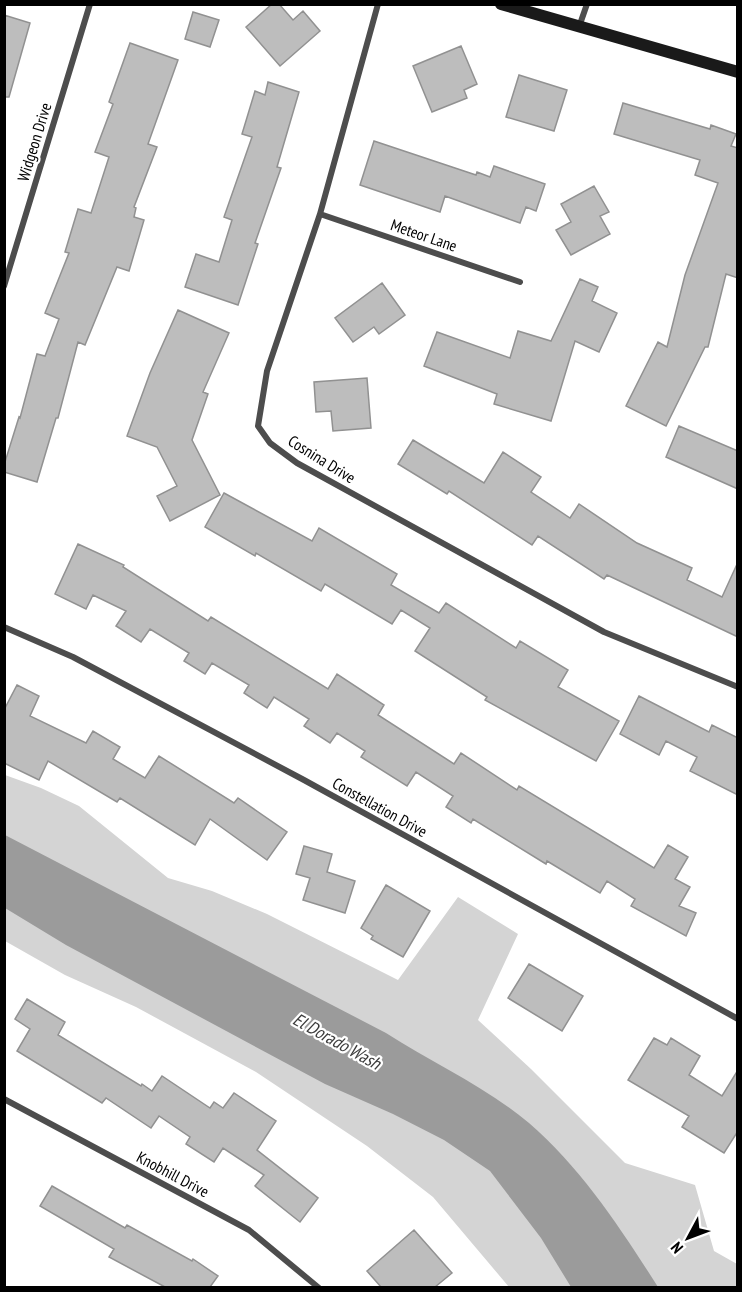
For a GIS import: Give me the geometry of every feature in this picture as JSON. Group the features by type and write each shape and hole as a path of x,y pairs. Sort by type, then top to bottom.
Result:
{"main road":[{"path":"501,4 738,72"}],"street":[{"name":"Widgeon Drive","path":"4,286 90,4"},
{"name":"Cosnina Drive","path":"378,4 320,214 267,371 258,426 270,442 297,464 604,632 738,687"},
{"path":"579,27 587,4"},
{"name":"Meteor Lane","path":"320,214 520,282"},
{"name":"Constellation Drive","path":"4,627 73,657 115,679 738,1019"},
{"name":"Knobhill Drive","path":"4,1099 249,1230 319,1287"}],"shaded area":[{"path":"5,775 41,788 79,806 168,878 212,891 267,914 398,980 458,897 518,934 478,1020 531,1069 625,1163 695,1185 714,1251 737,1264 737,1287 509,1287 433,1197 367,1146 256,1072 136,1007 65,975 5,941"}],"water":[{"name":"El Dorado Wash","path":"5,835 386,1033 495,1098 529,1123 566,1160 600,1200 658,1287 571,1287 541,1238 490,1171 444,1140 393,1114 325,1084 66,945 5,908"}],"building":[{"path":"272,4 279,4 293,20 303,11 320,31 280,66 246,27"},
{"path":"193,12 219,20 210,47 185,39"},
{"path":"4,15 30,23 9,97 4,97"},
{"path":"130,43 178,60 148,144 157,147 134,207 136,208 134,217 144,220 129,271 117,267 85,345 78,342 58,418 56,418 37,482 4,472 4,465 20,418 37,354 45,356 59,319 45,313 69,253 65,252 78,209 91,213 109,157 95,152 113,104 109,102"},
{"path":"461,46 477,84 464,90 467,98 432,112 413,66"},
{"path":"519,75 567,90 554,131 506,117"},
{"path":"268,82 299,92 277,167 281,168 255,243 258,244 238,305 185,287 196,254 219,262 232,220 224,217 252,137 242,134 255,91 265,95"},
{"path":"623,103 710,129 711,125 736,134 731,146 738,148 738,278 726,274 708,347 705,347 666,426 626,406 658,342 667,347 685,275 718,183 695,175 700,160 614,134"},
{"path":"374,141 476,175 477,172 490,177 494,166 545,184 536,211 526,207 520,223 445,196 440,212 360,185"},
{"path":"594,186 609,212 600,216 610,234 571,255 556,230 571,222 561,204"},
{"path":"580,279 598,287 592,301 617,313 599,352 575,341 551,421 494,404 497,394 424,366 437,332 510,358 518,331 551,341"},
{"path":"382,283 405,315 379,334 374,327 353,342 335,318"},
{"path":"178,310 229,333 203,392 208,394 192,440 220,495 170,521 157,496 177,486 157,447 127,436 150,373"},
{"path":"367,378 371,428 333,431 331,411 316,412 314,382"},
{"path":"679,426 738,451 738,489 666,457"},
{"path":"413,440 484,483 503,452 541,477 531,492 570,518 579,504 637,543 692,568 687,580 722,597 738,562 738,637 607,575 604,579 538,536 532,545 449,491 447,494 398,464"},
{"path":"224,493 312,541 319,528 397,574 391,585 439,613 446,603 516,648 520,641 568,670 558,687 619,721 596,761 485,700 487,697 415,651 430,628 401,610 392,624 325,584 321,591 256,553 255,556 205,527"},
{"path":"78,544 124,565 123,567 208,621 211,617 328,689 337,674 384,705 378,715 454,764 461,753 517,790 519,786 654,868 668,845 688,857 675,879 690,887 679,906 696,913 686,936 631,906 635,899 607,881 600,893 547,861 546,864 473,819 471,823 446,807 453,796 416,772 407,786 361,757 365,751 337,733 330,743 304,726 309,719 274,697 267,708 244,693 249,685 212,663 205,674 184,661 189,653 150,629 141,642 116,626 126,611 93,595 86,609 55,594"},
{"path":"17,685 39,696 30,716 86,743 93,731 120,747 113,759 145,778 159,756 234,803 238,798 287,832 267,860 210,819 195,845 120,798 117,802 48,761 39,780 4,763 4,710"},
{"path":"639,696 709,732 712,725 738,738 738,795 690,771 697,757 666,741 659,755 620,734"},
{"path":"304,846 332,854 327,872 355,881 345,913 303,900 310,878 296,874"},
{"path":"386,885 430,911 403,957 371,939 373,936 361,928"},
{"path":"529,964 583,996 562,1031 508,998"},
{"path":"27,999 65,1022 58,1035 141,1086 142,1084 152,1091 162,1076 210,1108 214,1102 223,1108 234,1093 276,1121 257,1150 318,1198 300,1222 255,1186 264,1175 223,1148 214,1162 186,1144 190,1137 159,1116 151,1128 106,1098 102,1103 17,1051 30,1029 15,1019"},
{"path":"654,1038 667,1045 671,1038 700,1056 689,1075 722,1096 738,1070 738,1131 724,1153 682,1127 689,1116 628,1080"},
{"path":"52,1186 125,1228 127,1225 192,1261 193,1259 218,1276 210,1287 165,1287 109,1257 114,1249 40,1206"},
{"path":"414,1230 452,1273 435,1287 381,1287 367,1271"}]}
